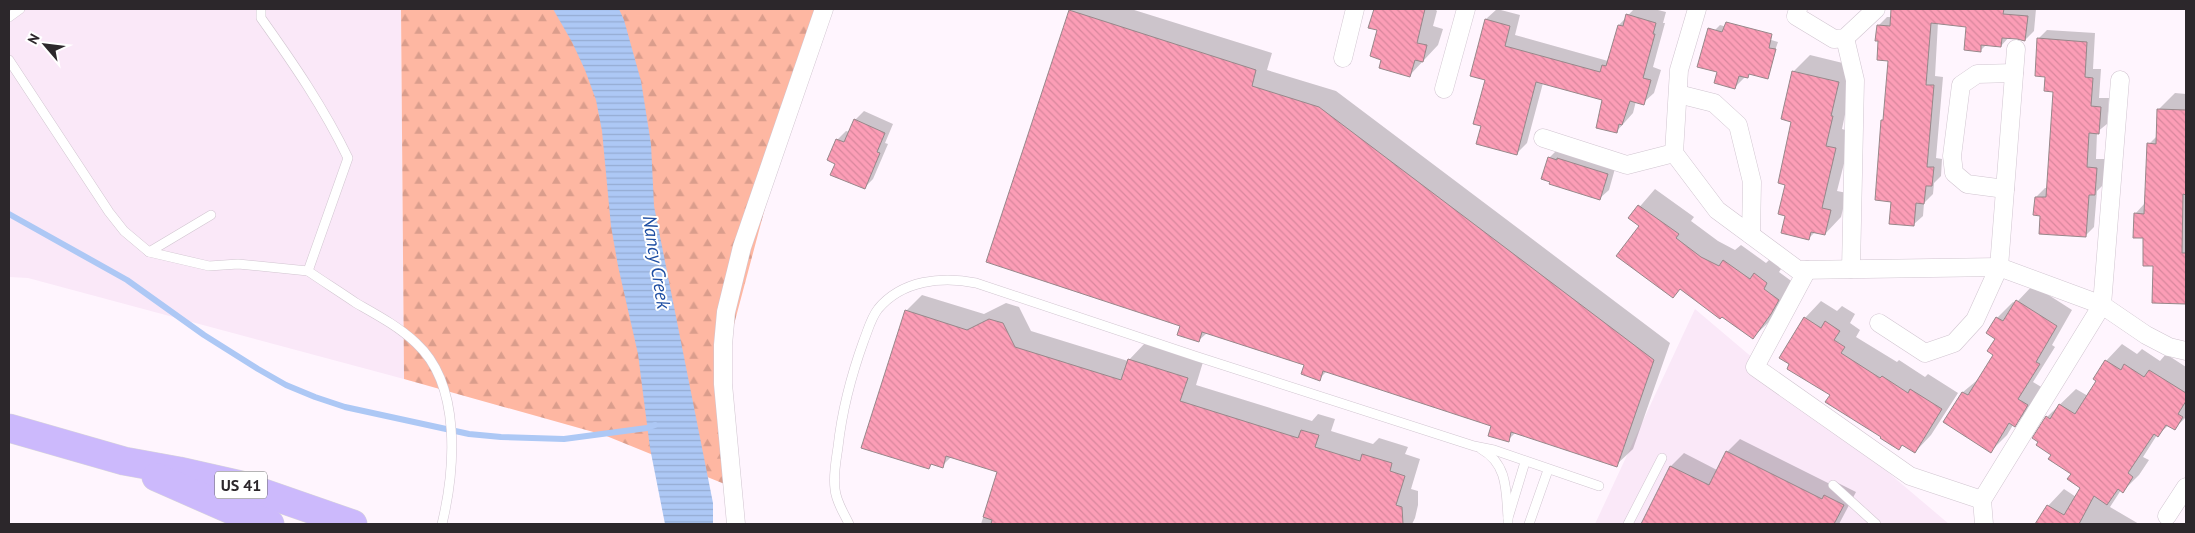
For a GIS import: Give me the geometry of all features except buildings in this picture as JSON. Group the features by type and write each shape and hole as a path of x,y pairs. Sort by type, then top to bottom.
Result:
{"main road":[{"name":"US 41","path":"9,428 124,462 179,470 241,485 353,524"},
{"name":"US 41","path":"124,462 182,489 270,524"}],"street":[{"path":"736,524 723,384 723,345 726,312 742,247 824,9"},
{"path":"1343,58 1355,9"},
{"path":"1444,89 1466,9"},
{"path":"1697,9 1679,70 1674,154 1717,210 1798,270 1999,266 2102,305 2146,335 2169,347 2186,352"},
{"path":"1798,9 1796,16 1834,39 1846,38 1876,9"},
{"path":"1846,38 1855,80 1851,269"},
{"path":"1878,323 1924,353 1954,343 1975,320 1999,266 2016,49"},
{"path":"2005,189 1967,184 1954,173 1952,156 1961,84 1977,74 2014,73"},
{"path":"1984,524 1982,500 2102,305 2120,80"},
{"path":"1678,94 1714,102 1738,125 1752,182 1750,235"},
{"path":"1543,138 1627,165 1674,154"},
{"path":"1807,270 1754,367 1910,476 1982,500"},
{"path":"2167,516 2186,487"}],"lane":[{"path":"9,16 20,9"},
{"path":"260,9 261,18 306,80 336,132 348,158 308,271"},
{"path":"9,60 108,212 124,232 150,252 209,266 238,264 308,271 392,324 430,357 439,378 451,419 452,443 446,510 442,524"},
{"path":"150,252 211,215"},
{"path":"850,524 835,491 834,476 846,394 872,318 890,298 914,284 944,279 960,279 976,283 1474,446 1494,450 1599,486"},
{"path":"1474,446 1492,457 1502,469 1505,480 1508,521"},
{"path":"1628,524 1662,458"},
{"path":"1508,521 1525,462"},
{"path":"1529,524 1548,470"},
{"path":"1833,485 1876,524"}],"shaded area":[{"path":"9,9 401,9 404,379 28,278 9,277"},
{"path":"1695,309 1949,524 1595,524"}],"green space":[{"path":"401,9 826,9 765,208 724,362 727,485 604,435 404,379"}],"water":[{"name":"Nancy Creek","path":"553,9 619,9 624,20 641,81 651,144 654,206 713,503 713,524 665,524 650,448 638,354 611,226 602,131 596,100 572,42"}],"waterway":[{"path":"9,214 127,280 204,335 258,369 286,385 345,407 469,434 501,437 564,439 647,428 655,425"}]}
